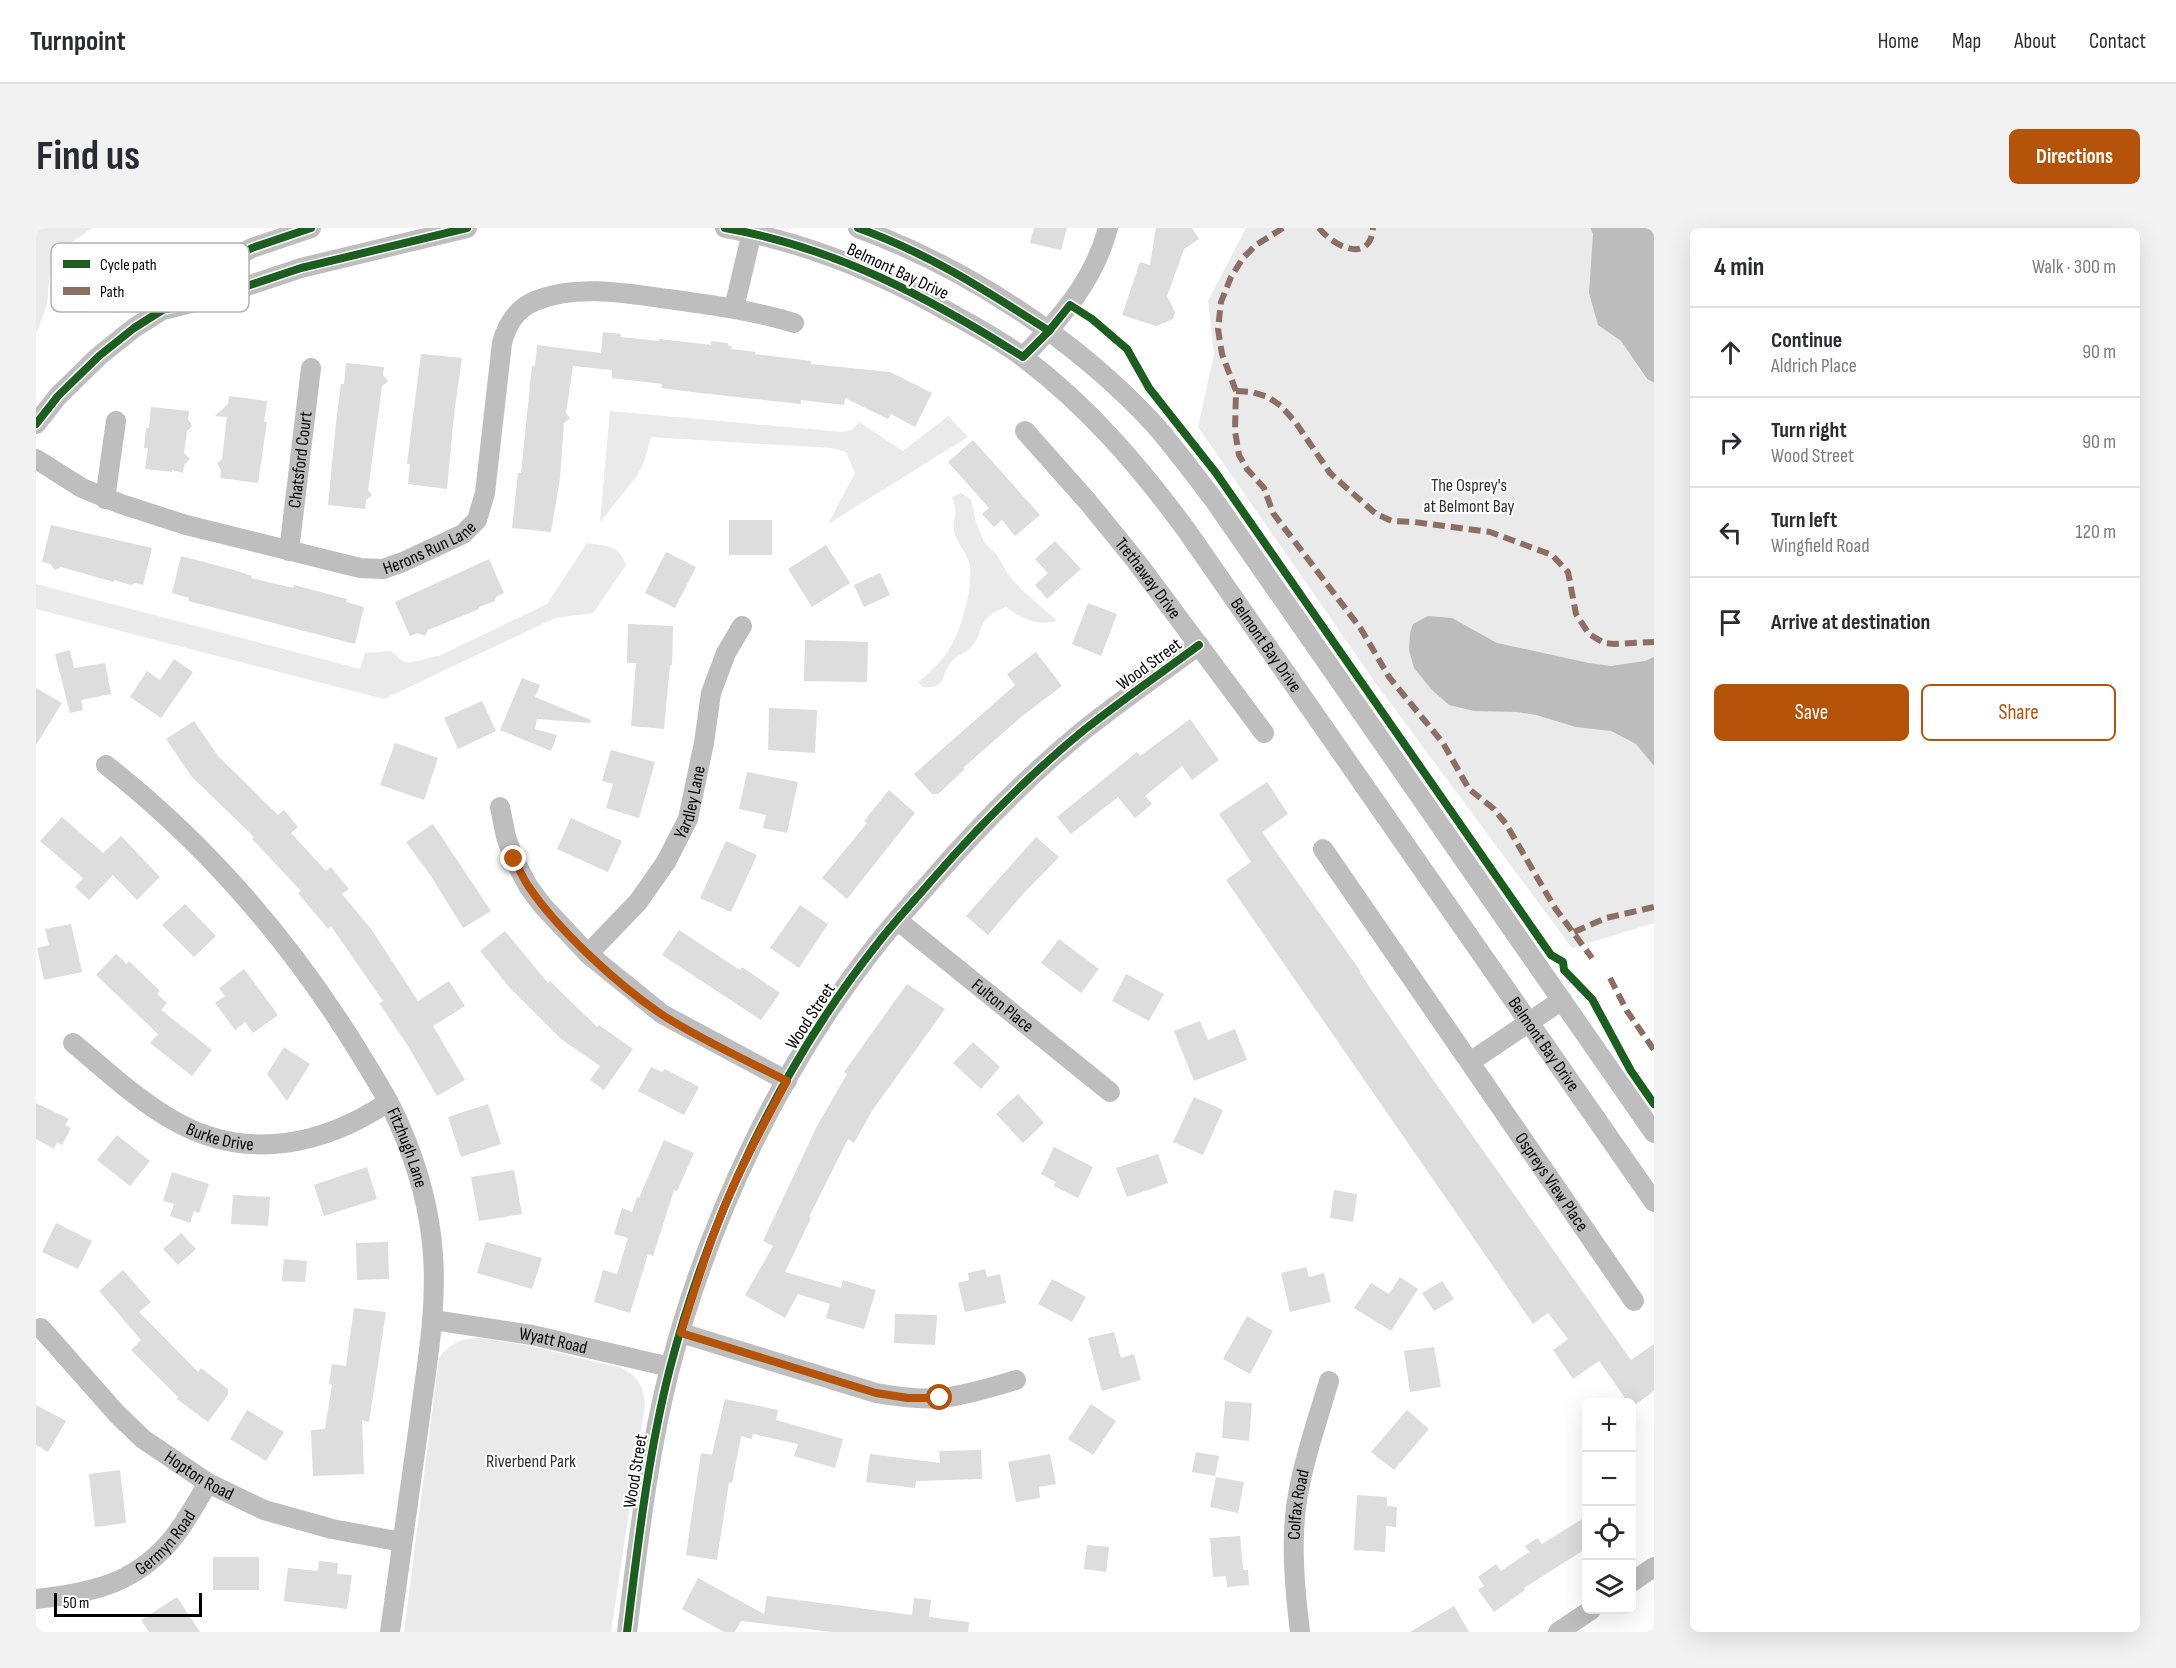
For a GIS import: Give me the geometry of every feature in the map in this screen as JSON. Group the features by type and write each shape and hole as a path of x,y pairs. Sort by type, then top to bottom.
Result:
{"street":[{"path":"249,250 311,228"},
{"path":"249,286 301,268 383,246 467,228"},
{"name":"Belmont Bay Drive","path":"725,228 752,231 839,259 913,292 1023,357 1114,441 1158,492 1654,1202"},
{"name":"Belmont Bay Drive","path":"858,228 909,248 945,266 1049,331 1109,382 1153,424 1214,500 1654,1132"},
{"path":"1023,357 1049,331 1083,286 1096,261 1108,228"},
{"path":"734,308 752,231"},
{"name":"Herons Run Lane","path":"36,459 53,471 105,499 186,525 360,568 382,569 403,562 464,534 477,520 485,493 504,333 517,313 535,301 558,295 611,292 734,308 794,323"},
{"path":"36,424 58,396 99,356 134,328 159,312"},
{"name":"Chatsford Court","path":"289,551 311,368"},
{"path":"105,499 116,422"},
{"name":"Trethaway Drive","path":"1025,431 1088,502 1136,561 1264,733"},
{"name":"Yardley Lane","path":"588,954 638,902 666,862 688,819 704,743 711,693 726,653 742,626"},
{"name":"Wood Street","path":"627,1632 652,1454 670,1367 723,1210 742,1167 810,1040 843,991 897,920 964,843 1032,776 1084,730 1200,645"},
{"name":"Fitzhugh Lane","path":"106,765 184,833 234,885 287,948 343,1027 388,1102 408,1145 426,1201 433,1257 433,1320 390,1632"},
{"path":"500,807 506,837 528,886 542,905 588,954 662,1014 787,1081"},
{"name":"Ospreys View Place","path":"1323,849 1634,1301"},
{"name":"Fulton Place","path":"897,920 1110,1092"},
{"path":"1470,1062 1562,1000"},
{"name":"Burke Drive","path":"73,1042 121,1083 162,1113 200,1133 228,1141 272,1145 305,1140 338,1130 368,1116 388,1102"},
{"name":"Wyatt Road","path":"433,1320 532,1335 670,1367"},
{"name":"Hopton Road","path":"41,1328 117,1414 143,1439 208,1483 264,1510 332,1529 402,1542"},
{"path":"681,1333 876,1393 908,1398 959,1396 1016,1380"},
{"name":"Colfax Road","path":"1300,1632 1294,1574 1296,1506 1311,1442 1329,1381"},
{"name":"Germyn Road","path":"36,1599 106,1586 121,1581 145,1566 177,1533 208,1483"},
{"path":"1636,1579 1654,1567"},
{"path":"1557,1632 1585,1614"}],"green space":[{"path":"36,228 92,228 71,243 51,243 47,305 36,334"},
{"name":"The Osprey's at Belmont Bay","path":"1246,228 1590,228 1593,234 1598,325 1621,341 1646,379 1654,383 1654,923 1572,948 1377,685 1198,427 1214,354 1208,301"},
{"path":"610,411 843,432 852,430 859,422 903,451 948,416 968,437 828,524 855,473 846,452 831,448 651,437 644,462 637,476 600,522"},
{"path":"961,493 971,500 984,542 997,555 1007,573 1022,590 1057,621 1042,623 1030,621 1006,607 986,619 973,645 951,662 940,684 923,687 918,682 940,662 954,640 969,594 969,562 954,529 955,512 952,497"},
{"path":"587,543 611,547 620,553 626,565 593,613 555,618 384,699 36,609 36,584 360,669 365,653 391,651 407,662 439,656 547,604"},
{"name":"Riverbend Park","path":"480,1338 525,1345 621,1368 632,1374 641,1387 645,1404 611,1632 404,1632 439,1358 457,1342"}],"shaded area":[{"path":"1590,228 1654,228 1654,383 1647,379 1621,341 1598,325 1589,293 1593,234"},
{"path":"1428,616 1452,618 1497,643 1589,663 1611,666 1645,661 1654,657 1654,766 1636,744 1611,731 1576,727 1536,715 1474,711 1449,705 1431,689 1414,668 1409,650 1413,624"}],"building":[{"path":"1034,228 1067,228 1061,250 1030,243"},
{"path":"1156,228 1192,228 1199,239 1184,249 1167,296 1175,312 1173,319 1156,326 1122,315 1140,262 1150,265"},
{"path":"603,332 621,334 620,337 659,341 659,339 711,345 711,341 728,343 728,346 732,346 731,349 756,352 755,354 811,361 811,364 890,372 932,393 915,427 891,414 888,419 845,398 844,405 801,400 801,404 692,392 661,388 662,384 612,378 612,370 573,366 566,413 570,418 564,423 560,478 551,532 512,528 518,473 521,473 532,366 535,366 537,345 601,353"},
{"path":"421,354 462,358 447,489 408,484 410,464 407,464"},
{"path":"346,363 384,367 383,375 388,381 382,386 368,490 372,495 366,500 365,509 328,505 336,423"},
{"path":"229,396 267,401 264,422 267,422 258,483 220,478 221,470 217,463 222,459 227,417 215,416 228,404"},
{"path":"151,407 189,411 188,419 192,426 187,431 184,453 190,459 184,465 183,473 172,470 172,472 145,469 148,448 144,448"},
{"path":"973,440 1040,515 1015,536 1002,520 994,527 982,514 989,508 948,462"},
{"path":"729,520 772,520 772,555 729,555"},
{"path":"51,525 152,548 143,585 135,583 131,585 114,580 114,582 61,567 55,570 50,564 42,562"},
{"path":"1055,541 1081,569 1047,599 1035,585 1048,573 1035,559"},
{"path":"826,545 850,583 812,607 788,569"},
{"path":"666,552 696,567 675,608 645,593"},
{"path":"181,556 234,570 252,576 251,578 293,588 294,585 347,599 346,602 364,607 355,644 188,601 189,598 172,593"},
{"path":"489,559 504,593 496,597 495,601 479,609 428,630 425,636 418,633 410,636 395,602"},
{"path":"880,573 890,595 864,607 854,585"},
{"path":"1088,603 1117,614 1101,656 1072,644"},
{"path":"628,624 673,626 672,665 670,665 664,729 631,726 636,663 627,663"},
{"path":"805,640 868,642 867,682 804,681"},
{"path":"70,650 74,668 105,663 111,694 81,700 83,710 70,713 55,654"},
{"path":"1036,652 1062,686 1021,717 963,768 965,769 938,794 932,794 914,774 1015,685 1007,674"},
{"path":"174,659 193,672 161,718 130,697 147,671 160,680"},
{"path":"522,678 540,685 535,697 591,720 590,723 537,719 535,729 557,735 551,751 500,730"},
{"path":"36,688 62,703 36,745"},
{"path":"482,701 496,731 458,749 444,718"},
{"path":"769,708 817,710 815,753 768,750"},
{"path":"1190,719 1219,760 1192,780 1182,766 1145,796 1152,804 1135,818 1118,797 1071,834 1057,817 1137,752 1140,756"},
{"path":"194,721 218,756 278,815 284,810 298,827 291,833 326,871 331,867 349,889 342,894 371,929 418,1001 449,981 465,1006 433,1026 465,1080 437,1096 408,1046 379,1003 383,1001 331,926 328,929 298,893 301,891 252,839 254,837 191,776 166,739"},
{"path":"395,743 438,758 424,800 380,785"},
{"path":"611,750 655,762 639,818 606,808 613,784 602,781"},
{"path":"747,772 798,782 787,833 763,828 766,815 739,809"},
{"path":"1267,782 1288,814 1262,832 1631,1360 1654,1344 1654,1391 1636,1404 1636,1398 1625,1398 1599,1361 1573,1379 1553,1350 1568,1339 1548,1313 1533,1324 1226,880 1251,862 1219,814"},
{"path":"889,790 915,813 847,899 822,878 867,823 864,821"},
{"path":"62,817 103,853 121,836 160,877 137,900 113,875 89,900 75,887 83,878 40,841"},
{"path":"571,818 622,841 608,872 557,849"},
{"path":"433,824 491,911 463,928 431,876 406,842"},
{"path":"1036,837 1059,857 988,935 966,916"},
{"path":"726,841 757,855 731,912 700,898"},
{"path":"185,904 216,936 194,957 162,925"},
{"path":"800,905 828,924 799,968 770,948"},
{"path":"71,924 82,972 44,980 37,948 49,945 45,929"},
{"path":"679,930 740,970 742,967 780,993 761,1020 662,955"},
{"path":"505,931 548,983 550,981 597,1027 599,1025 633,1049 604,1090 590,1080 600,1066 561,1039 509,987 480,951"},
{"path":"1059,939 1099,969 1081,993 1041,963"},
{"path":"116,954 127,964 129,961 160,991 157,994 167,1003 161,1010 212,1050 192,1076 150,1043 158,1034 96,975"},
{"path":"244,969 278,1015 253,1033 245,1022 235,1030 215,1003 225,996 219,988"},
{"path":"1126,974 1164,994 1149,1021 1112,1001"},
{"path":"907,984 945,1009 872,1111 854,1143 848,1139 809,1217 811,1218 785,1272 841,1288 843,1280 876,1290 864,1329 826,1318 830,1304 798,1294 785,1318 745,1295 773,1246 763,1241 817,1126 847,1074 844,1072"},
{"path":"1200,1021 1208,1040 1235,1029 1247,1060 1194,1081 1174,1031"},
{"path":"973,1042 1000,1067 981,1089 953,1063"},
{"path":"284,1047 310,1064 287,1101 267,1074"},
{"path":"651,1067 662,1072 665,1069 699,1087 684,1115 638,1091"},
{"path":"1018,1094 1044,1123 1023,1143 996,1114"},
{"path":"1194,1097 1223,1110 1203,1155 1173,1142"},
{"path":"36,1103 69,1119 65,1125 71,1128 62,1145 57,1142 54,1149 36,1139"},
{"path":"488,1104 501,1144 461,1157 448,1117"},
{"path":"117,1135 150,1161 130,1186 97,1160"},
{"path":"664,1140 694,1153 677,1191 674,1190 653,1256 648,1254 630,1313 594,1302 603,1270 617,1274 628,1238 614,1234 622,1208 632,1212"},
{"path":"1054,1147 1093,1167 1078,1198 1054,1186 1056,1182 1041,1174"},
{"path":"1158,1154 1168,1183 1127,1197 1116,1168"},
{"path":"367,1167 377,1199 324,1216 314,1185"},
{"path":"514,1170 522,1214 479,1221 471,1177"},
{"path":"172,1172 209,1184 199,1213 194,1211 190,1223 170,1216 174,1204 163,1201"},
{"path":"1334,1190 1357,1194 1353,1222 1330,1218"},
{"path":"233,1195 270,1197 268,1226 231,1224"},
{"path":"56,1223 92,1241 78,1269 42,1252"},
{"path":"181,1233 196,1249 178,1265 163,1249"},
{"path":"388,1242 389,1279 357,1280 356,1243"},
{"path":"486,1242 542,1258 532,1289 477,1273"},
{"path":"284,1259 307,1261 305,1282 282,1281"},
{"path":"1306,1267 1309,1277 1324,1273 1331,1302 1290,1312 1281,1273"},
{"path":"985,1269 987,1277 1000,1274 1006,1303 965,1312 958,1283 969,1280 968,1273"},
{"path":"123,1270 151,1302 139,1312 198,1372 201,1368 228,1389 228,1395 208,1422 177,1399 178,1397 131,1350 141,1340 99,1291"},
{"path":"1400,1277 1418,1289 1391,1331 1354,1308 1371,1283 1389,1294"},
{"path":"1052,1279 1086,1297 1072,1322 1038,1304"},
{"path":"1442,1281 1454,1299 1434,1311 1422,1293"},
{"path":"354,1308 386,1312 369,1422 362,1420 364,1474 313,1476 311,1430 325,1429 332,1385 329,1384 332,1364 346,1366"},
{"path":"895,1314 937,1315 935,1345 894,1343"},
{"path":"1247,1316 1273,1331 1250,1374 1223,1359"},
{"path":"1114,1332 1121,1358 1134,1354 1141,1380 1102,1391 1088,1338"},
{"path":"1434,1347 1441,1387 1410,1392 1404,1351"},
{"path":"725,1399 778,1410 776,1420 843,1439 835,1468 794,1456 798,1444 753,1434 752,1439 741,1436 732,1483 729,1482 717,1560 686,1555 701,1453 712,1455"},
{"path":"1225,1401 1252,1403 1249,1441 1222,1438"},
{"path":"1091,1404 1116,1421 1093,1455 1068,1439"},
{"path":"36,1405 66,1421 48,1452 36,1445"},
{"path":"247,1410 284,1432 266,1461 230,1439"},
{"path":"1407,1410 1429,1429 1394,1470 1371,1452"},
{"path":"981,1450 982,1479 916,1481 915,1488 866,1482 870,1454 940,1463 939,1451"},
{"path":"1196,1452 1219,1456 1215,1476 1192,1472"},
{"path":"1050,1454 1056,1484 1039,1487 1040,1498 1016,1502 1008,1462"},
{"path":"120,1470 126,1523 95,1527 89,1474"},
{"path":"1216,1477 1244,1482 1238,1513 1210,1507"},
{"path":"1357,1495 1387,1497 1387,1506 1397,1507 1396,1527 1386,1526 1385,1552 1354,1550"},
{"path":"1582,1519 1582,1551 1524,1588 1525,1590 1494,1612 1478,1590 1484,1586 1478,1577 1496,1564 1501,1571 1529,1552 1525,1546 1538,1538 1542,1544"},
{"path":"1240,1536 1243,1570 1248,1570 1249,1585 1227,1587 1226,1576 1213,1577 1210,1538"},
{"path":"1087,1545 1109,1547 1106,1572 1084,1569"},
{"path":"213,1557 259,1557 259,1590 213,1590"},
{"path":"319,1561 338,1563 337,1574 352,1575 347,1609 284,1601 288,1568 318,1571"},
{"path":"698,1578 764,1614 767,1596 912,1615 914,1598 931,1600 929,1617 969,1622 968,1632 832,1632 741,1621 735,1632 724,1632 682,1609"},
{"path":"177,1597 200,1632 149,1632 141,1620"},
{"path":"1454,1606 1469,1632 1410,1632"}],"marked path":[{"path":"1283,228 1256,245 1243,258 1231,277 1221,302 1218,329 1222,354 1236,391 1235,431 1239,455 1247,469 1264,488 1273,513 1361,629 1389,677 1443,743 1469,789 1494,809 1506,824 1555,908 1592,958"},
{"path":"1319,228 1333,241 1350,249 1365,246 1373,228"},
{"path":"1236,391 1252,392 1268,397 1281,406 1296,423 1330,473 1376,514 1392,521 1490,532 1552,555 1568,572 1576,614 1589,634 1604,643 1654,642"},
{"path":"1574,932 1606,918 1654,907"},
{"path":"1610,978 1627,1011 1654,1050"}],"cycle path":[{"path":"249,250 311,228"},
{"path":"249,285 301,268 467,228"},
{"path":"725,228 805,248 880,278 952,314 1023,357 1049,331 1070,305 1092,319 1127,349 1149,388 1216,473 1551,955 1563,962 1564,970 1592,999 1631,1071 1654,1104"},
{"path":"858,228 933,261 1049,331"},
{"path":"36,424 58,396 99,356 134,328 159,312"},
{"path":"627,1632 640,1532 662,1400 686,1312 705,1255 752,1145 810,1040 878,943 968,840 1005,802 1084,730 1199,645"}],"route":[{"path":"514,859 528,886 542,905 588,954 634,994 662,1014 787,1081 742,1167 723,1210 681,1333 876,1393 908,1398 940,1398"}]}
